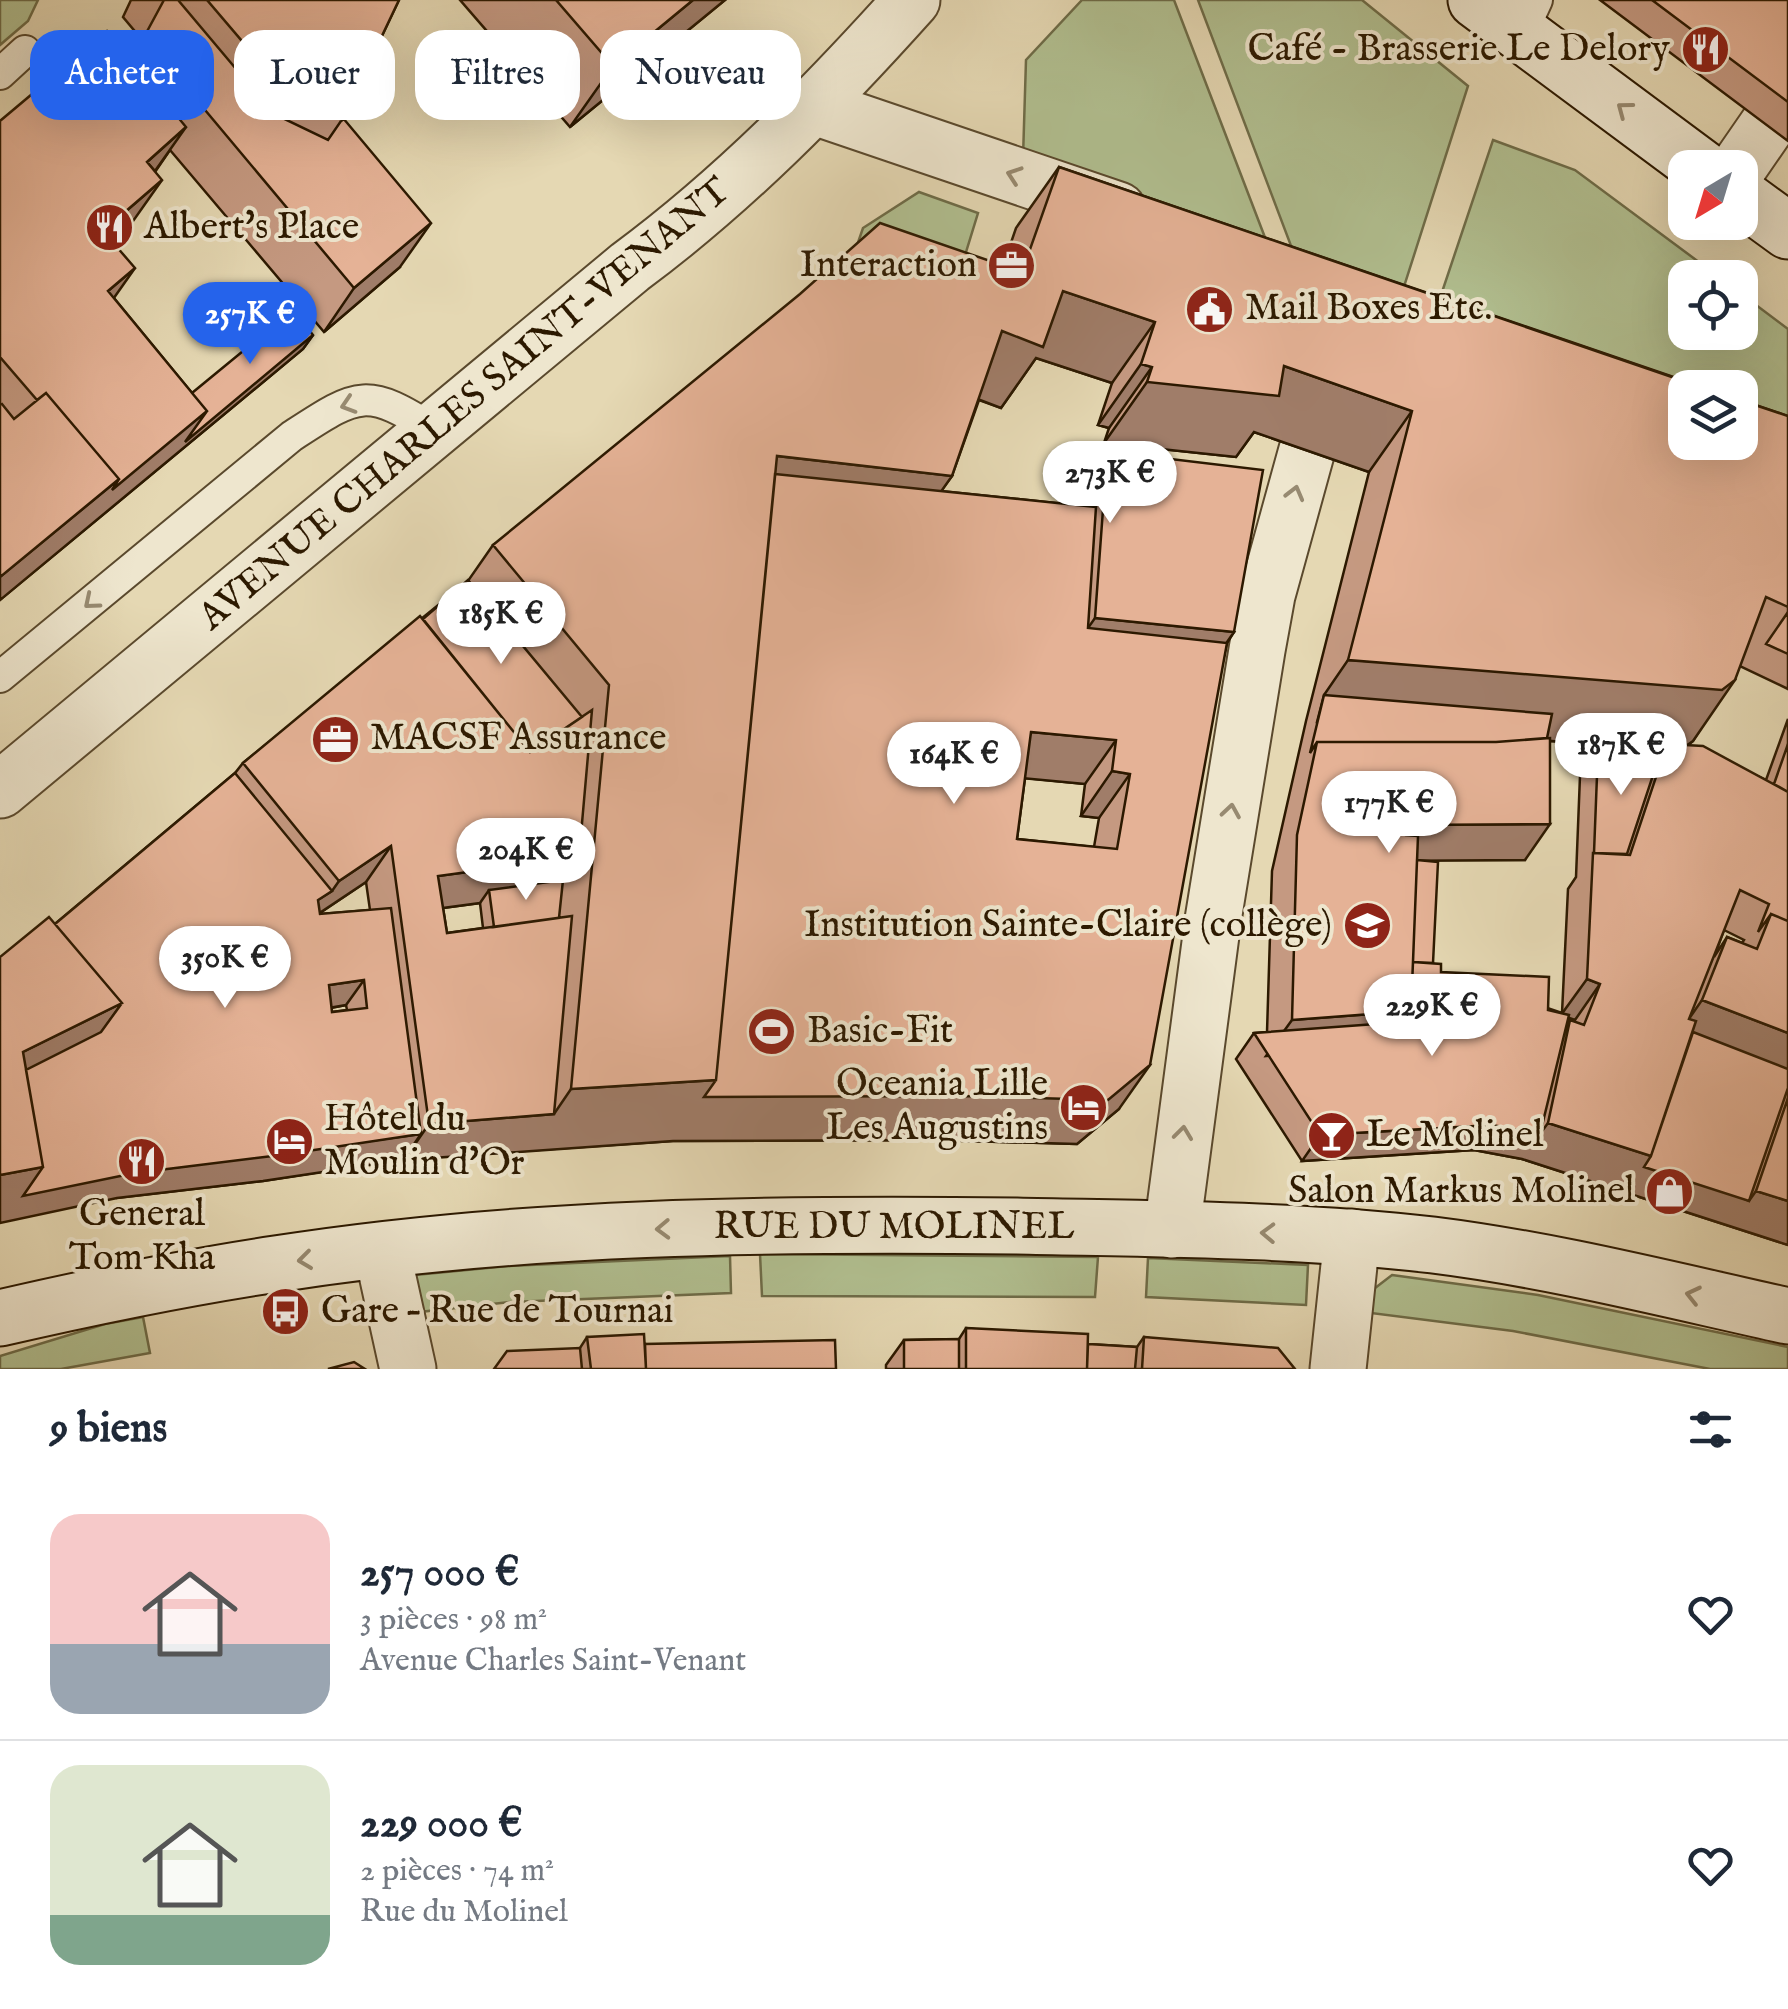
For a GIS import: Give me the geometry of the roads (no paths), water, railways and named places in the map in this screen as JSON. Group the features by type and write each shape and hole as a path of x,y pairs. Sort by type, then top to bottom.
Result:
{"street":[{"name":"AVENUE CHARLES SAINT-VENANT","path":"0,790 718,198 912,0"},
{"path":"1476,0 1530,17 1681,150"},
{"path":"812,106 1159,224"},
{"path":"1758,209 1788,231"},
{"path":"1172,1230 1213,920 1256,650 1307,450"},
{"name":"RUE DU MOLINEL","path":"0,1318 277,1264 548,1235 737,1227 964,1226 1352,1237 1513,1258 1788,1316"},
{"path":"1338,1369 1352,1237"},
{"path":"382,1251 408,1369"}],"lane":[{"path":"0,74 25,52"},
{"path":"0,676 292,436 343,403 371,398 397,406 435,431"}],"place":[{"name":"Café - Brasserie Le Delory","path":"1705,50"},
{"name":"Albert's Place","path":"109,228"},
{"name":"Interaction","path":"1012,266"},
{"name":"Mail Boxes Etc.","path":"1210,309"},
{"name":"MACSF Assurance","path":"335,739"},
{"name":"Institution Sainte-Claire (collège)","path":"1367,926"},
{"name":"Basic-Fit","path":"772,1032"},
{"name":"Oceania Lille Les Augustins","path":"1083,1107"},
{"name":"Le Molinel","path":"1331,1136"},
{"name":"Hôtel du Moulin d'Or","path":"289,1142"},
{"name":"General Tom Kha","path":"142,1161"},
{"name":"Salon Markus Molinel","path":"1670,1192"},
{"name":"Gare – Rue de Tournai","path":"286,1312"}]}
